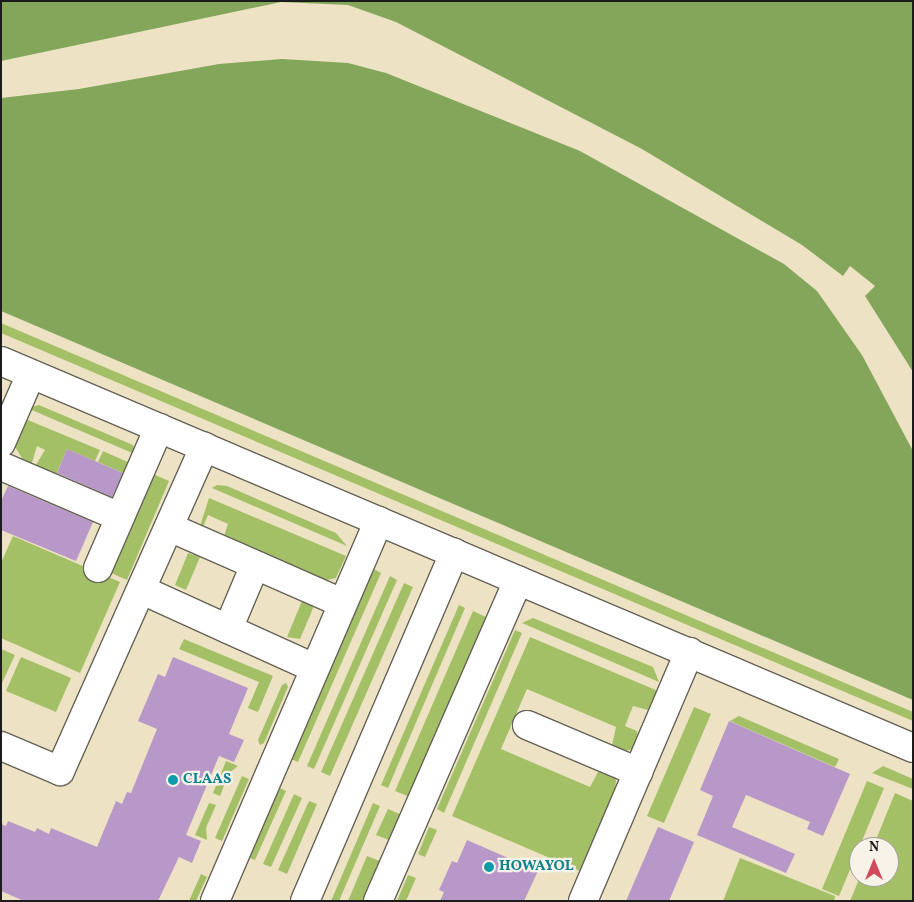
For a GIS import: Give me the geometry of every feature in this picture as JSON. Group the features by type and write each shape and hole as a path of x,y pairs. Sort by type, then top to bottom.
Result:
{"street":[{"path":"1,361 913,748"},
{"path":"1,443 31,374"},
{"path":"98,568 159,428"},
{"path":"1,746 60,771 204,447"},
{"path":"1,466 120,517"},
{"path":"215,901 342,603 380,521"},
{"path":"169,527 342,603"},
{"path":"305,901 454,553"},
{"path":"228,629 255,565"},
{"path":"378,901 518,580"},
{"path":"142,590 314,668"},
{"path":"584,901 689,652"},
{"path":"527,725 638,772"}],"green space":[{"path":"1,1 913,1 913,372 865,296 875,286 850,266 843,276 802,245 642,149 396,22 348,5 281,2 1,61"},
{"path":"282,59 348,63 386,73 580,151 784,264 817,291 862,355 913,451 913,700 1,311 1,98 79,89 219,64"},
{"path":"1,323 913,712 913,721 1,333"},
{"path":"39,405 133,445 137,455 27,408"},
{"path":"23,418 100,450 95,461 67,449 55,477 34,468 45,450 37,446 31,466 25,463 14,445"},
{"path":"103,451 132,464 128,475 98,462"},
{"path":"153,474 169,481 127,580 111,573"},
{"path":"217,485 227,486 336,533 347,546 212,488"},
{"path":"209,498 346,556 336,578 327,580 224,536 228,524 208,515 203,527 200,526"},
{"path":"13,536 120,582 80,673 1,638 1,563"},
{"path":"188,553 200,557 186,590 175,585"},
{"path":"374,569 381,573 298,762 291,759"},
{"path":"390,576 397,580 314,769 307,766"},
{"path":"404,583 413,587 330,776 321,772"},
{"path":"302,601 314,606 300,639 287,637"},
{"path":"459,605 465,608 388,788 381,785"},
{"path":"473,611 488,618 410,797 395,791"},
{"path":"533,618 653,667 659,682 522,623"},
{"path":"515,630 522,633 444,813 437,809"},
{"path":"530,637 658,691 648,710 633,706 625,726 637,731 638,737 632,749 625,751 612,745 616,727 527,689 501,749 590,787 599,770 613,774 616,780 615,790 580,871 452,816"},
{"path":"184,639 273,676 258,712 248,708 259,682 179,649"},
{"path":"1,649 15,655 1,685"},
{"path":"21,657 71,678 56,712 6,691"},
{"path":"286,683 288,687 264,743 260,745 258,740 282,685"},
{"path":"694,707 711,714 664,823 647,816"},
{"path":"739,716 839,759 835,767 730,721"},
{"path":"226,761 238,766 229,773 220,796 213,793"},
{"path":"883,766 913,779 913,789 872,773"},
{"path":"242,776 249,779 222,841 215,838"},
{"path":"867,781 884,788 864,837 849,837 849,872 839,896 822,889"},
{"path":"278,787 286,791 255,860 247,857"},
{"path":"895,793 913,801 913,901 850,901 856,887 899,887 899,837 877,837"},
{"path":"294,794 302,798 271,867 263,864"},
{"path":"309,801 317,804 287,874 278,870"},
{"path":"209,803 216,805 206,828 207,840 195,835"},
{"path":"373,803 380,806 339,901 331,901"},
{"path":"388,809 402,815 391,841 376,835"},
{"path":"429,827 437,830 425,857 418,854"},
{"path":"367,856 382,862 365,901 348,901"},
{"path":"740,858 835,896 834,901 723,901"},
{"path":"201,874 207,877 196,901 189,901"},
{"path":"408,875 416,878 406,901 397,901"}],"building":[{"path":"67,449 123,473 112,497 57,473"},
{"path":"8,486 93,522 76,561 1,530 1,501"},
{"name":"CLAAS","path":"173,657 248,688 229,734 244,740 234,762 219,756 186,835 201,841 192,863 179,857 158,901 24,901 1,891 1,824 6,826 8,821 35,832 37,828 49,834 51,828 97,847 116,801 122,804 127,792 131,793 157,729 138,721 158,674 165,677"},
{"path":"729,721 850,774 823,836 807,829 810,822 746,795 732,827 795,854 786,873 697,835 713,796 700,790"},
{"path":"658,827 694,842 669,901 626,901"},
{"name":"HOWAYOL","path":"467,840 538,871 524,901 440,901 444,892 439,890 452,861 457,863"}],"place":[{"name":"CLAAS","path":"173,780"},
{"name":"HOWAYOL","path":"489,867"}]}
